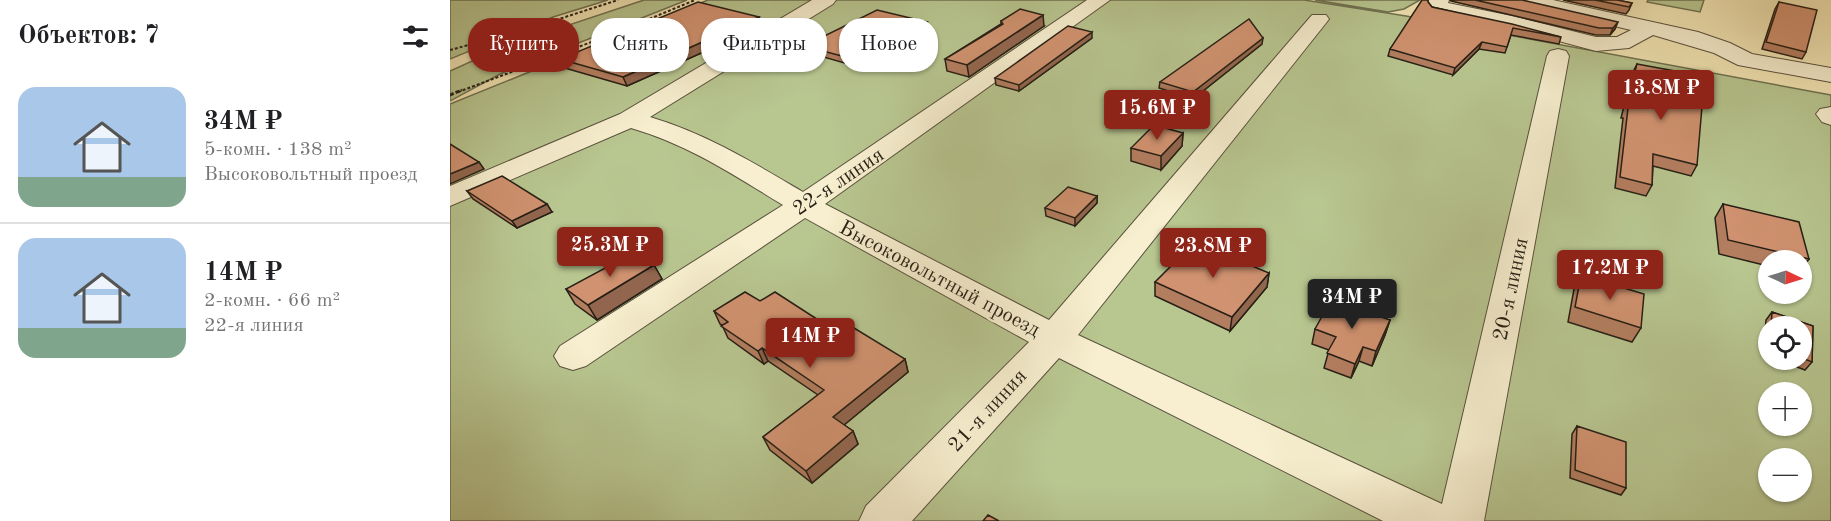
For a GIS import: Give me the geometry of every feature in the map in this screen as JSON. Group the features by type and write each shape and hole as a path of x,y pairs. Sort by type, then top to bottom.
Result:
{"street":[{"path":"450,197 629,119 826,0"},
{"name":"22-я линия","path":"573,356 804,205 1100,0"},
{"path":"1439,0 1438,6 1596,44 1621,43 1651,28"},
{"path":"1527,0 1690,37 1722,48 1746,60 1831,75"},
{"name":"21-я линия","path":"882,521 1054,339 1319,19"},
{"name":"20-я линия","path":"1461,521 1558,56"},
{"name":"Высоковольтный проезд","path":"629,119 666,130 711,149 804,205 1054,339 1429,521"}],"path":[{"path":"450,50 528,29 618,0"},
{"path":"450,95 694,0"}],"green space":[{"path":"450,0 608,0 551,18 468,18 468,52 450,59"},
{"path":"644,0 687,0 642,18 591,18 591,38 579,43 579,22"},
{"path":"708,0 1304,0 1406,16 1831,95 1831,521 450,521 450,104 529,72 579,72 579,52 591,47 591,72 689,72 689,18 663,18"},
{"path":"1315,0 1420,0 1404,9 1388,12"},
{"path":"1648,0 1704,0 1700,12 1647,2"},
{"path":"468,63 468,72 505,72 450,101 450,71"}],"building":[{"path":"1422,0 1428,0 1432,7 1561,37 1513,28 1507,47 1482,42 1455,68 1390,49"},
{"path":"1475,0 1522,0 1618,22 1613,28 1599,28"},
{"path":"1595,0 1617,0 1632,3 1629,7"},
{"path":"698,2 759,17 701,18 701,43 689,48 689,18 659,18"},
{"path":"1779,2 1817,10 1806,52 1766,42"},
{"path":"1020,9 1043,15 967,65 945,59 1003,24 1001,21"},
{"path":"877,10 910,18 861,18"},
{"path":"1249,19 1263,38 1193,92 1160,82"},
{"path":"1068,26 1092,32 1019,85 995,78"},
{"path":"839,29 839,55 827,52 827,35"},
{"path":"591,46 591,68 579,64 579,51"},
{"path":"1637,64 1691,74 1692,81 1704,83 1697,165 1653,154 1652,185 1620,177 1628,108 1625,107"},
{"path":"606,72 634,72 623,77"},
{"path":"1154,125 1183,133 1161,156 1131,148"},
{"path":"450,144 479,162 450,174"},
{"path":"502,176 547,204 512,221 467,191"},
{"path":"1068,187 1097,196 1075,218 1045,208"},
{"path":"1723,204 1799,222 1807,250 1771,250 1728,240"},
{"path":"1195,242 1269,273 1232,317 1155,282"},
{"path":"635,252 654,265 588,305 566,289"},
{"path":"1581,275 1644,294 1641,328 1575,307"},
{"path":"745,292 760,301 775,292 843,336 854,328 905,359 833,417 853,431 806,471 763,437 824,390 762,348 758,351 721,326 728,322 714,311"},
{"path":"1331,300 1390,320 1376,351 1363,347 1355,364 1327,353 1336,337 1315,329"},
{"path":"1772,312 1784,316 1772,316"},
{"path":"1577,426 1626,442 1626,488 1575,470"},
{"path":"988,515 999,521 983,521"}]}
